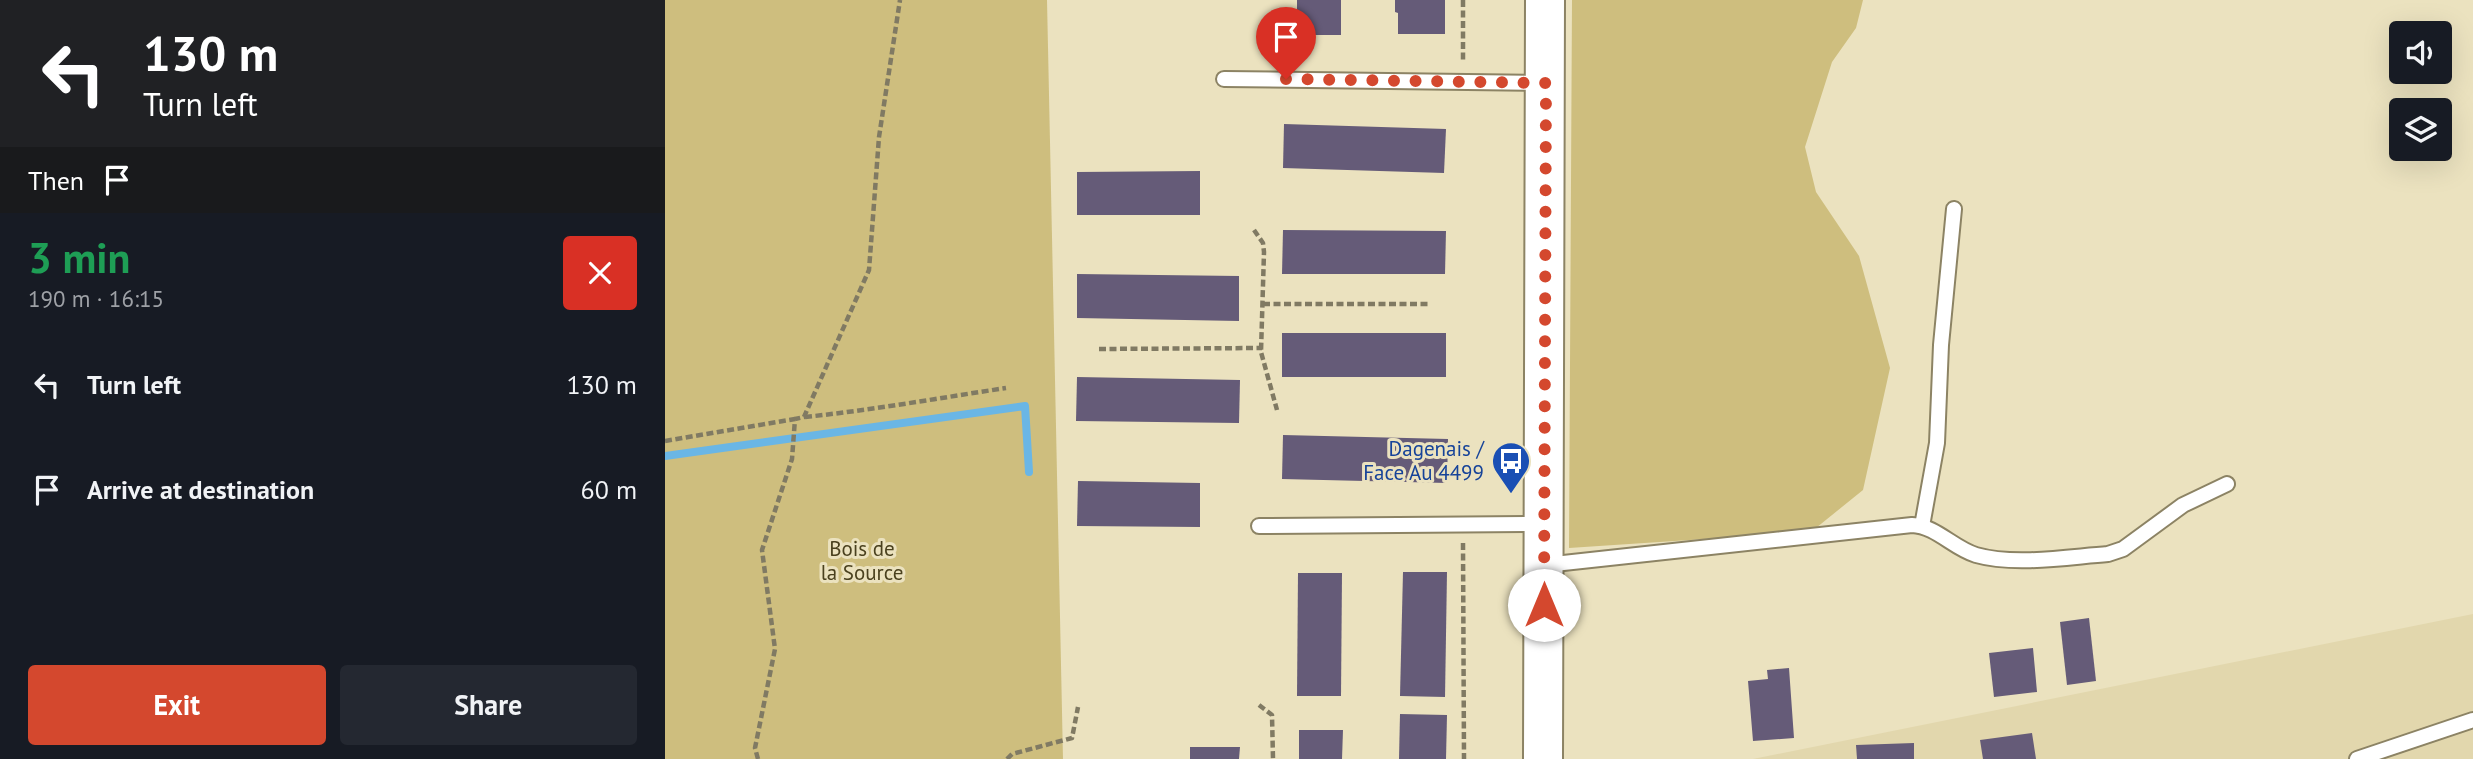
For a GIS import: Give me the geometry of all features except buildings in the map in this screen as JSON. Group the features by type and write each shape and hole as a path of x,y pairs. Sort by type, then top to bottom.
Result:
{"main road":[{"path":"1543,759 1545,0"}],"lane":[{"path":"1224,79 1546,83"},
{"path":"1922,526 1937,443 1941,345 1954,209"},
{"path":"1544,565 1922,526 1953,545 1993,559 2108,554 2123,549 2183,505 2227,484"},
{"path":"1259,526 1545,524"},
{"path":"2357,759 2473,720"}],"path":[{"path":"804,417 869,270 879,137 901,0"},
{"path":"1463,0 1463,64"},
{"path":"1254,230 1263,243 1262,348 1277,410"},
{"path":"1263,304 1431,304"},
{"path":"1099,349 1262,348"},
{"path":"665,441 804,417 878,409 1006,388"},
{"path":"758,759 755,748 775,649 762,550 792,454 795,419"},
{"path":"1463,544 1464,759"},
{"path":"1259,705 1272,715 1273,759"},
{"path":"1007,759 1012,754 1072,738 1078,707"}],"shaded area":[{"path":"2473,614 2473,759 1753,759"}],"green space":[{"name":"Bois de la Source","path":"665,0 1047,0 1063,759 665,759"},
{"path":"1572,0 1863,0 1856,28 1832,62 1805,147 1816,192 1859,256 1890,368 1863,490 1811,532 1569,548"}],"waterway":[{"path":"665,456 1025,406 1029,472"}],"place":[{"name":"Dagenais / Face Au 4499","path":"1511,495"}],"route":[{"path":"1286,79 1546,83 1544,605"}]}
